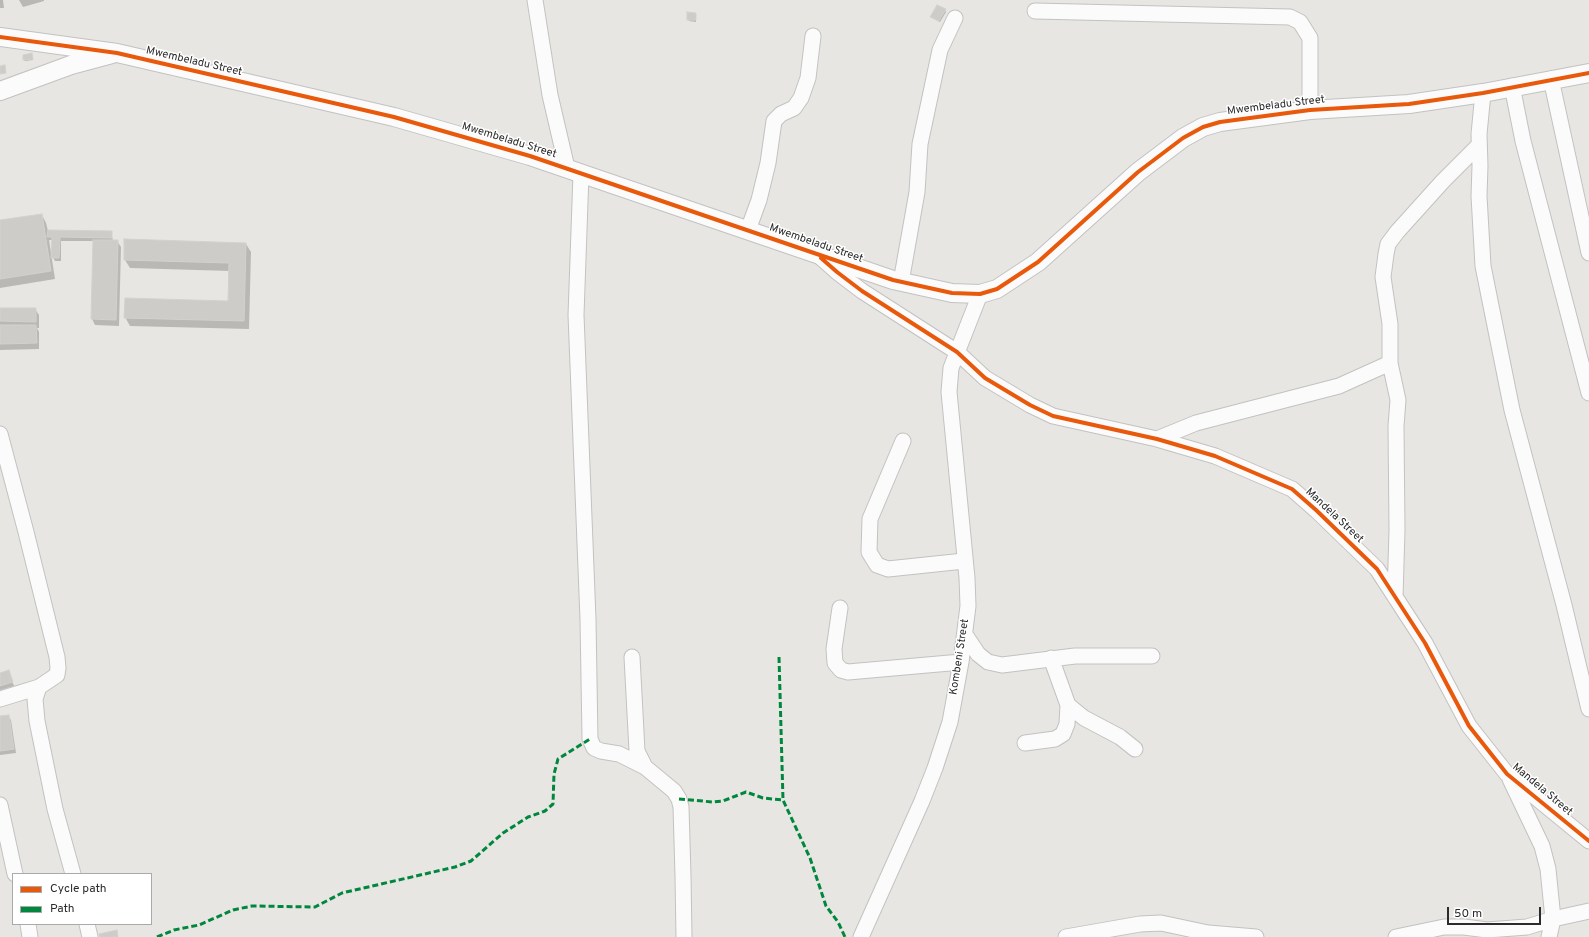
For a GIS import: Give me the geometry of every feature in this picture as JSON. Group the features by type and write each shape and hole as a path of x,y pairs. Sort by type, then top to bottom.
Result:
{"street":[{"path":"535,0 550,95 574,171 576,315 588,620 590,739 594,748 601,752 619,754 645,767 674,790 680,803 684,937"},
{"path":"1034,11 1290,17 1300,22 1310,38 1310,110"},
{"path":"901,282 917,192 920,144 940,50 956,18"},
{"path":"748,230 759,200 768,163 774,122 781,114 794,108 801,98 808,78 813,36"},
{"name":"Mwembeladu Street","path":"0,37 117,53 394,117 574,171 901,282 952,293 980,294 997,289 1038,262 1138,172 1183,138 1203,127 1220,122 1310,110 1409,104 1483,93 1512,86 1589,73"},
{"path":"0,91 71,65 117,53"},
{"path":"1551,79 1584,203 1589,253"},
{"path":"1512,86 1523,140 1589,393"},
{"path":"1483,93 1478,134 1479,196 1483,266 1512,410 1564,605 1589,709"},
{"path":"1395,597 1397,530 1396,426 1398,400 1390,363 1390,324 1383,277 1388,244 1443,181 1479,145"},
{"name":"Mandela Street","path":"818,255 836,272 862,291 957,352 985,378 1011,395 1053,416 1157,439 1214,456 1292,489 1377,569 1425,643 1469,726 1507,774 1589,841"},
{"name":"Kombeni Street","path":"861,937 922,801 935,768 950,722 966,636 968,606 949,392 951,368 980,294"},
{"path":"1157,439 1196,423 1339,386 1390,363"},
{"path":"0,434 57,657 58,668 57,675 39,687 0,699"},
{"path":"903,442 870,519 869,552 877,564 888,569 964,561"},
{"path":"840,608 834,648 835,662 841,670 848,672 961,662"},
{"path":"966,636 978,654 988,662 1002,665 1051,658 1152,656"},
{"path":"632,657 637,751 645,767"},
{"path":"1025,743 1055,739 1063,734 1067,724 1068,705 1051,658"},
{"path":"39,687 35,699 37,721 55,809 73,873"},
{"path":"1068,705 1084,718 1120,737 1135,749"},
{"path":"1507,774 1542,846 1548,868 1553,919 1549,937"},
{"path":"0,805 16,873"},
{"path":"1396,937 1444,927 1464,927 1487,930 1527,927 1553,919 1589,911"},
{"path":"1066,937 1094,935 1140,924 1173,931 1208,932 1256,937"},
{"path":"28,925 30,937"},
{"path":"87,925 90,937"}],"building":[{"path":"937,5 946,9 939,21 930,17"},
{"path":"687,12 696,13 696,20 687,20"},
{"path":"32,53 33,59 23,60 23,55"},
{"path":"5,65 6,73 0,74 0,66"},
{"path":"42,214 51,271 0,279 0,220"},
{"path":"48,230 112,231 112,238 60,237 59,258 51,258 52,237 47,237"},
{"path":"124,239 246,243 244,321 124,318 125,298 228,301 229,263 124,260"},
{"path":"93,240 118,240 116,320 91,319"},
{"path":"0,308 36,308 36,322 0,321"},
{"path":"0,325 36,325 37,343 0,344"},
{"path":"9,670 13,682 0,686 0,673"},
{"path":"9,715 14,749 0,751 0,716"},
{"path":"117,930 118,937 100,937 99,934"}],"marked path":[{"path":"779,657 783,800 810,858 826,906 838,922 845,937"},
{"path":"157,937 174,930 199,925 233,910 252,906 315,907 342,893 455,867 471,861 503,833 528,817 545,811 553,804 554,774 558,759 590,739"},
{"path":"679,799 713,802 723,801 746,792 763,798 783,800"}],"cycle path":[{"path":"0,37 117,53 394,117 530,156 893,280 952,293 980,294 997,289 1038,262 1138,172 1183,138 1203,127 1220,122 1310,110 1409,104 1483,93 1589,73"},
{"path":"821,258 862,291 957,352 985,378 1030,405 1053,416 1157,439 1215,456 1292,489 1377,569 1425,643 1469,726 1507,774 1589,841"}]}
